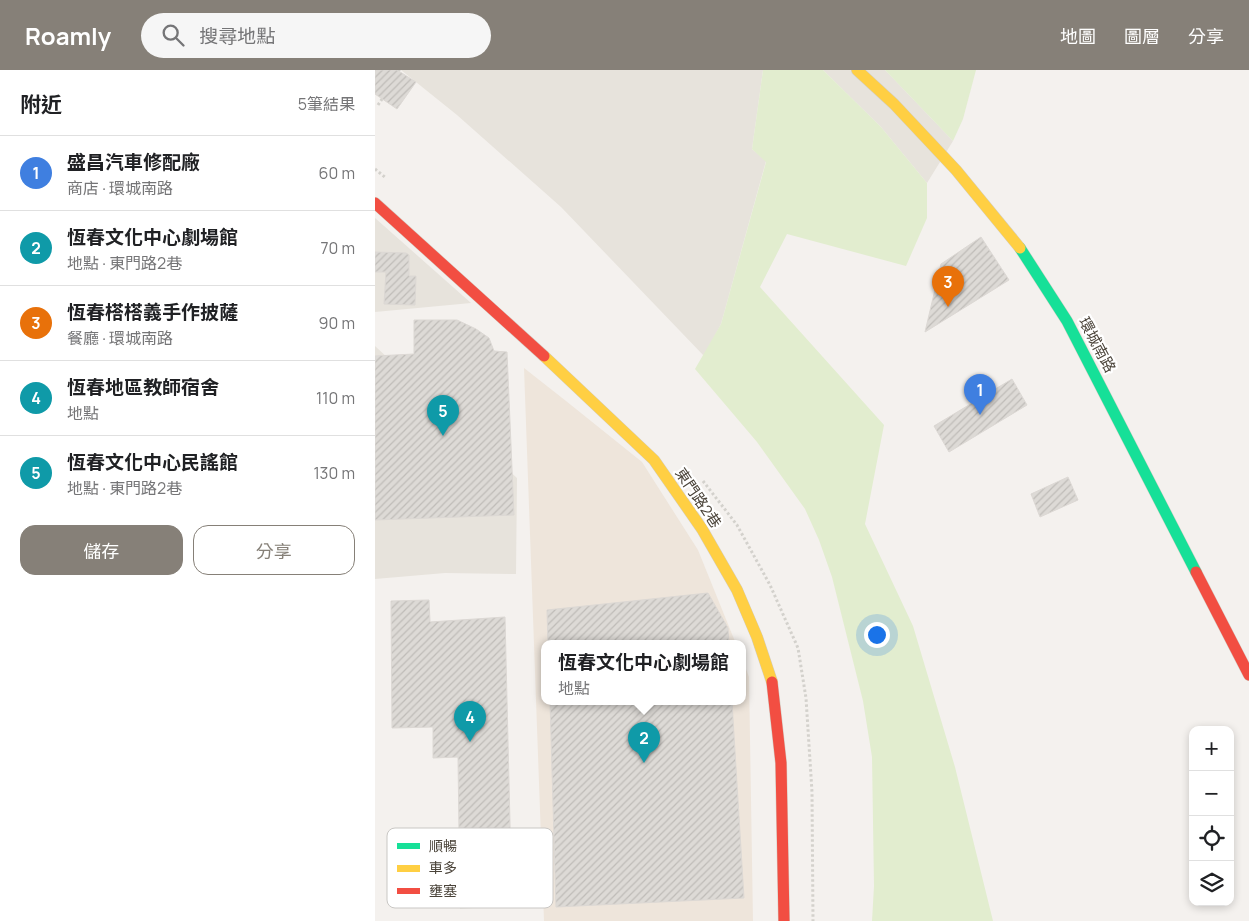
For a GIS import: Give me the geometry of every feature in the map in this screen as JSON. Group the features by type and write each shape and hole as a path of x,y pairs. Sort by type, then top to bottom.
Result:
{"street":[{"name":"環城南路","path":"857,70 894,104 956,170 1017,244 1067,321 1249,675"},
{"name":"東門路2巷","path":"375,203 570,380 654,460 702,529 733,583 757,637 772,679 781,763 785,921"}],"path":[{"path":"378,105 382,99"}],"shaded area":[{"path":"401,70 763,70 752,149 766,161 721,324 704,356 561,207 457,115"},
{"path":"823,70 885,70 953,141 927,183 881,127"},
{"path":"375,218 471,303 375,312"},
{"path":"375,346 517,478 516,574 445,573 375,579"},
{"path":"524,368 642,462 698,550 734,640 541,640 541,705 746,705 746,669 749,677 753,921 544,921 544,908 553,908 553,828 541,828"}],"green space":[{"path":"763,70 823,70 881,127 927,183 927,218 906,266 787,234 760,287 884,425 865,524 913,626 955,767 993,921 872,921 874,886 872,757 863,701 832,577 819,540 805,509 757,442 695,369 721,324 766,162 752,149"},
{"path":"885,70 976,70 963,119 953,141"}],"building":[{"path":"375,70 397,70 416,82 397,109 375,94"},
{"path":"981,237 1009,280 925,332 941,264"},
{"path":"375,252 406,253 409,255 409,276 416,276 415,305 384,304 386,272 375,272"},
{"path":"414,320 457,320 489,338 494,351 507,352 514,515 375,520 375,356 414,354"},
{"path":"1012,379 1027,405 949,452 934,426"},
{"path":"1068,477 1078,500 1040,517 1031,494"},
{"path":"708,593 728,628 729,640 548,640 547,610"},
{"path":"429,600 430,622 505,617 510,828 459,828 458,757 433,758 433,727 392,728 391,601"},
{"path":"550,705 732,705 744,898 556,907"}],"traffic: fast":[{"path":"1020,248 1067,321 1196,572"}],"traffic: slow":[{"path":"857,70 894,104 956,170 1020,248"},
{"path":"544,356 654,460 702,529 737,590 757,637 772,682"}],"traffic: jam":[{"path":"375,203 544,356"},
{"path":"1196,572 1249,675"},
{"path":"772,682 781,763 784,921"}],"place":[{"name":"恆春榙榙義手作披薩","path":"948,307"},
{"name":"盛昌汽車修配廠","path":"980,415"},
{"name":"恆春文化中心民謠館","path":"443,436"},
{"name":"恆春地區教師宿舍","path":"470,742"},
{"name":"恆春文化中心劇場館","path":"644,763"}]}
